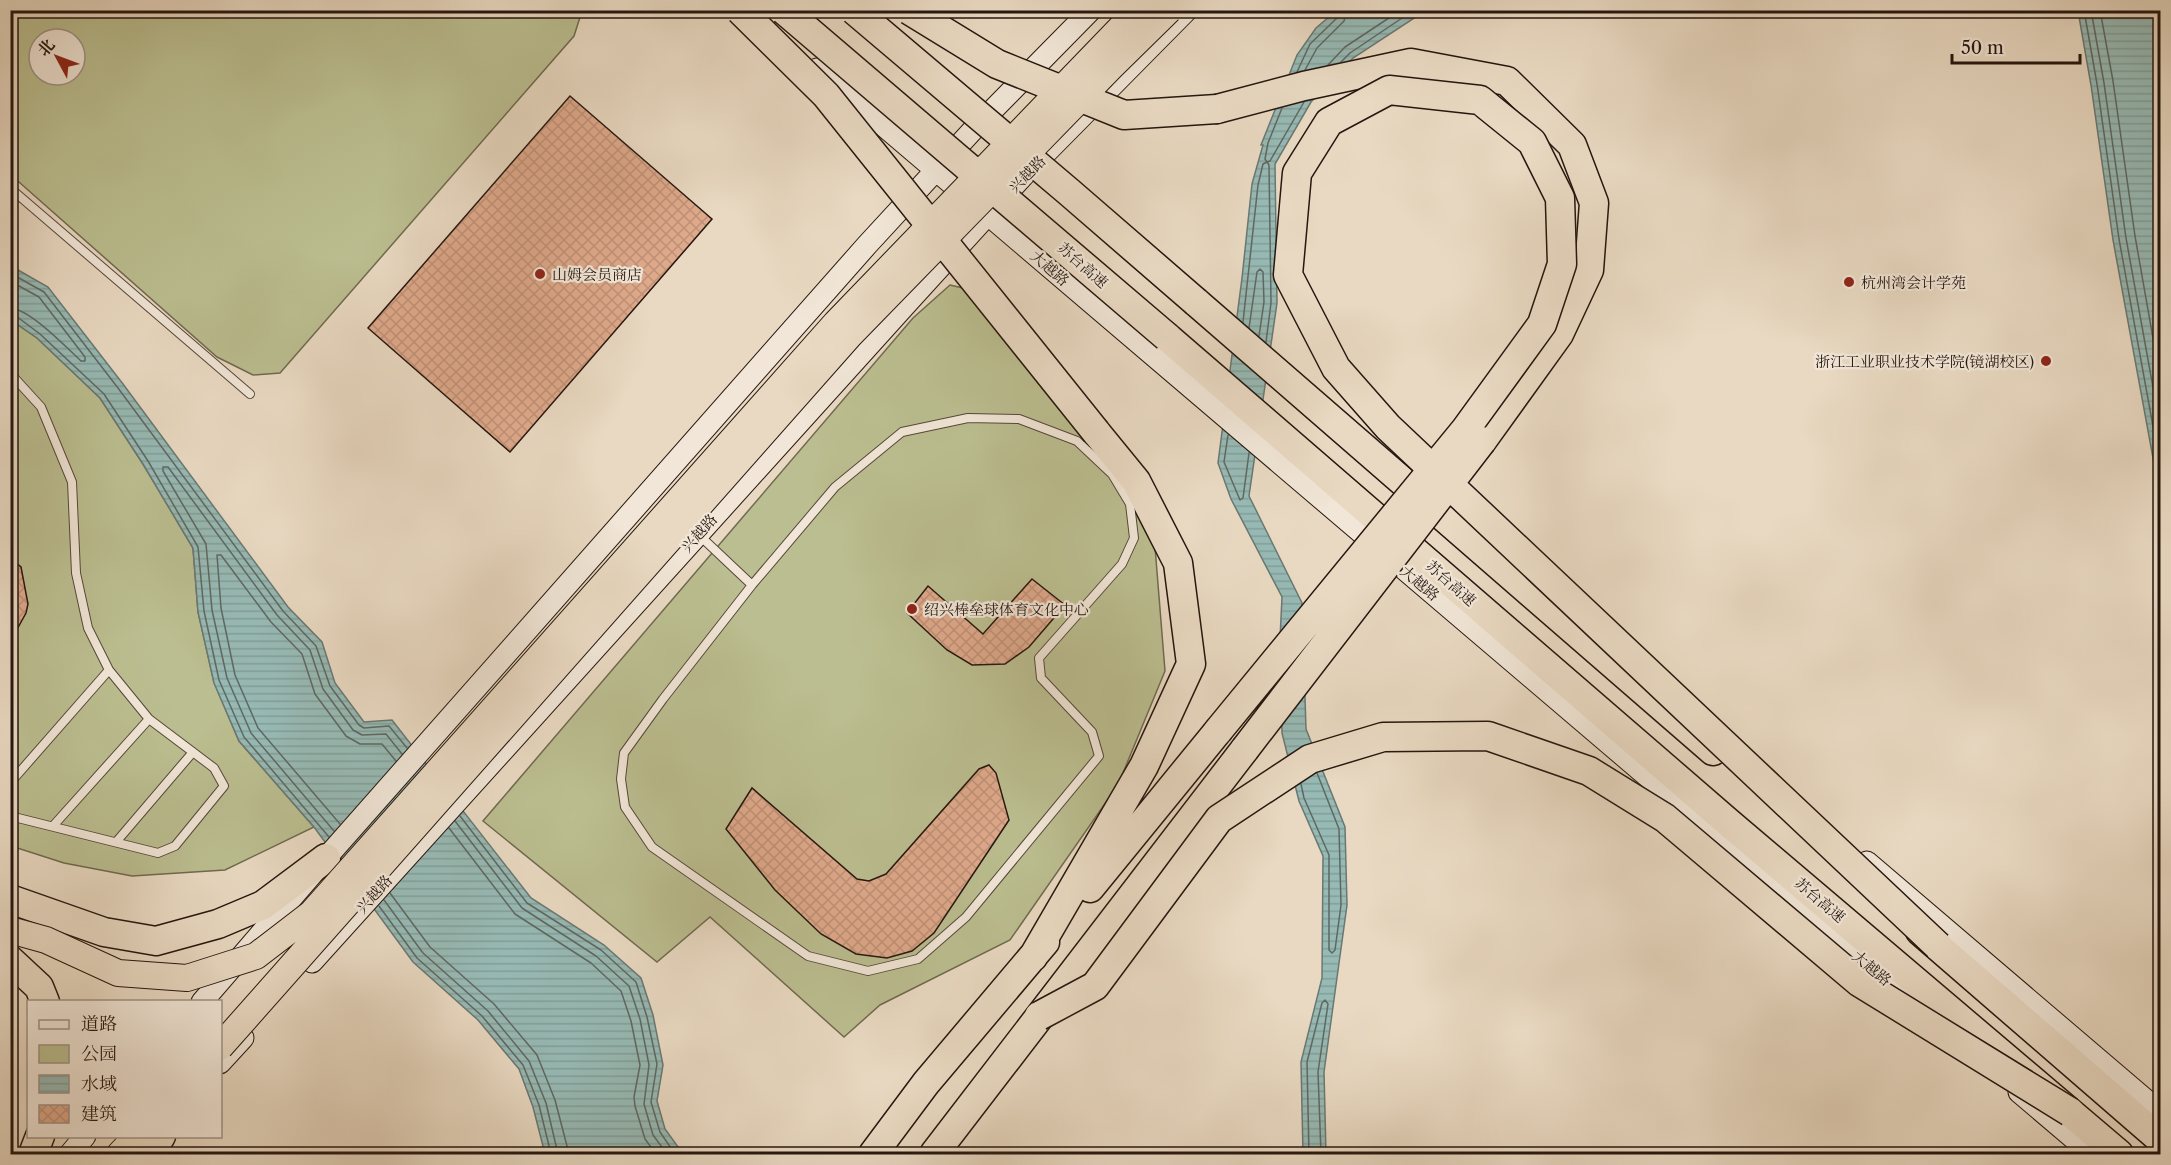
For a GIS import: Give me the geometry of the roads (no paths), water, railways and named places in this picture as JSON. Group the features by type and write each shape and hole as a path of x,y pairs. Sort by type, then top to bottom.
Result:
{"highway":[{"path":"740,10 825,95 1136,481 1178,563 1191,664 1144,766 1033,957"},
{"name":"苏台高速","path":"784,10 1729,823 2119,1155"},
{"path":"854,10 1077,199 2160,1138"},
{"path":"909,10 997,64 1124,115 1217,109 1304,86 1411,63 1507,81 1572,145 1594,203 1590,270 1559,334 1482,441 934,1155"},
{"path":"10,930 46,940 118,974 187,978 256,956 312,912 836,322 1138,10"},
{"path":"222,1045 850,335 1169,10"},
{"path":"873,1155 926,1083 1033,957 1255,685 1420,485 1427,476 1435,466 1457,439 1465,430 1542,324 1562,264 1560,198 1532,142 1480,100 1389,90 1329,122 1297,173 1288,275 1336,368 1388,427 1422,460 1431,468 1439,476 1474,508 1869,882 1938,946"},
{"path":"1039,1016 1095,986 1219,819 1310,759 1383,737 1488,736 1589,771 1665,818 1859,982 2070,1112"},
{"path":"10,899 104,932 156,940 218,924 263,904 327,858"},
{"path":"10,960 39,987 44,1000"},
{"path":"33,1155 40,1138"},
{"path":"120,1155 136,1138"},
{"path":"150,1155 160,1138"}],"main road":[{"name":"大越路","path":"748,10 2092,1155"},
{"path":"873,10 2160,1112"},
{"path":"204,1000 426,744 836,280 991,111 1091,10"},
{"name":"兴越路","path":"222,1061 988,215 1187,10"},
{"path":"70,1155 84,1138"},
{"path":"133,1155 150,1138"}],"lane":[{"path":"10,188 250,394"},
{"path":"10,373 41,407 72,482 76,573 88,628 109,670 149,719 214,768 224,786 175,846 158,853 10,816"},
{"path":"968,418 1019,419 1077,441 1112,474 1130,504 1134,538 1122,564 1039,658 1041,678 1092,732 1099,756 966,917 918,959 868,971 808,956 652,847 625,807 621,778 624,753 752,585 835,487 902,432 968,418"},
{"path":"698,534 752,585"},
{"path":"10,783 109,670"},
{"path":"53,826 149,719"},
{"path":"117,841 193,752"}],"water":[{"path":"1336,11 1425,11 1353,58 1311,102 1275,164 1277,303 1249,496 1302,603 1306,729 1345,827 1347,905 1324,1072 1326,1154 1303,1154 1301,1062 1322,978 1323,856 1299,801 1282,733 1280,639 1282,597 1231,499 1218,463 1252,184 1263,145 1261,145 1297,55 1316,28"},
{"path":"2078,11 2160,11 2160,496 2113,240"},
{"path":"11,266 48,287 288,607 322,642 335,683 364,722 392,720 531,898 604,945 641,978 653,1015 663,1065 657,1101 665,1129 681,1154 545,1154 533,1107 519,1069 478,1020 413,962 314,827 239,741 214,683 198,612 193,548 100,398 37,338 11,320"}],"place":[{"name":"山姆会员商店","path":"540,274"},
{"name":"杭州湾会计学苑","path":"1849,282"},
{"name":"浙江工业职业技术学院(镜湖校区)","path":"2046,361"},
{"name":"绍兴棒垒球体育文化中心","path":"912,609"}]}
